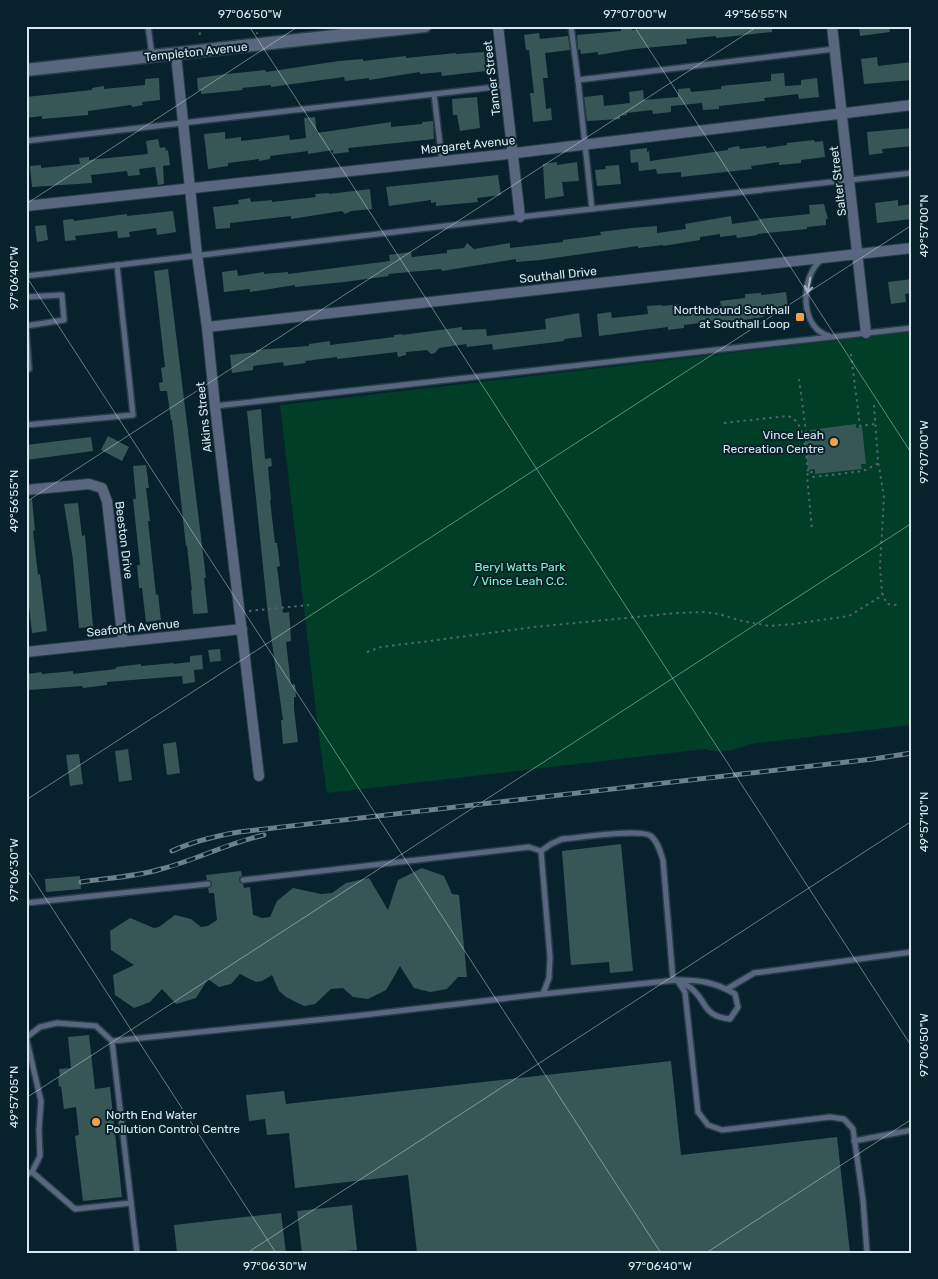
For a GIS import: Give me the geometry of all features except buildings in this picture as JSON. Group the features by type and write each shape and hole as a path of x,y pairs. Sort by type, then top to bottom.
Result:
{"street":[{"name":"Templeton Avenue","path":"26,70 152,58 425,26"},
{"name":"Tanner Street","path":"498,26 520,216"},
{"name":"Salter Street","path":"832,26 859,254 866,333"},
{"name":"Aikins Street","path":"176,55 197,255 259,776"},
{"name":"Margaret Avenue","path":"26,206 513,153 912,106"},
{"name":"Southall Drive","path":"207,327 912,248"},
{"name":"Beeston Drive","path":"26,490 89,484 102,488 107,501 123,642"},
{"name":"Seaforth Avenue","path":"26,652 242,629"}],"lane":[{"path":"148,26 152,58"},
{"path":"571,26 592,209"},
{"path":"578,80 835,50"},
{"path":"26,141 505,86"},
{"path":"434,94 442,161"},
{"path":"26,276 520,216 912,173"},
{"path":"822,258 815,264 808,281 806,302 812,323 819,331 830,337"},
{"path":"26,425 133,415 117,264"},
{"path":"26,297 62,295 64,320 26,326 29,369 26,369"},
{"path":"215,406 912,328"},
{"path":"541,851 562,839 636,832 650,835 658,845 662,860 675,980 685,992 698,1112 708,1125 722,1130 830,1117 844,1119 853,1129 863,1200 867,1253"},
{"path":"242,880 530,847 541,851"},
{"path":"541,851 550,957 549,978 544,994"},
{"path":"26,903 208,884"},
{"path":"727,989 754,973 912,952"},
{"path":"112,1041 675,980 698,980 720,985 735,994 738,1007 730,1019 717,1017 706,1008 692,989 675,980"},
{"path":"26,1175 32,1172 40,1156 41,1101 26,1037 40,1028 57,1023 96,1026 112,1041 137,1253"},
{"path":"854,1140 912,1130"},
{"path":"32,1172 75,1209 131,1203"}],"path":[{"path":"199,26 200,36"},
{"path":"851,354 860,426 876,424"},
{"path":"799,379 806,432"},
{"path":"874,404 878,463 884,497 880,566 883,595 887,604 898,605"},
{"path":"724,423 788,416 793,418 802,430 808,473 812,529"},
{"path":"808,473 812,472 813,477 863,471 878,463"},
{"path":"368,652 381,648 439,639 622,617 677,613 711,613 770,626 793,624 849,616 883,595"},
{"path":"240,612 309,605"}],"green space":[{"name":"Beryl Watts Park / Vince Leah C.C.","path":"912,332 912,725 750,744 728,751 705,749 327,793 280,405"}],"railway":[{"path":"172,851 205,839 239,832 912,753"},
{"path":"81,882 151,872 264,835"}],"place":[{"name":"Northbound Southall at Southall Loop","path":"800,317"},
{"name":"Vince Leah Recreation Centre","path":"834,442"},
{"name":"North End Water Pollution Control Centre","path":"96,1122"}]}
